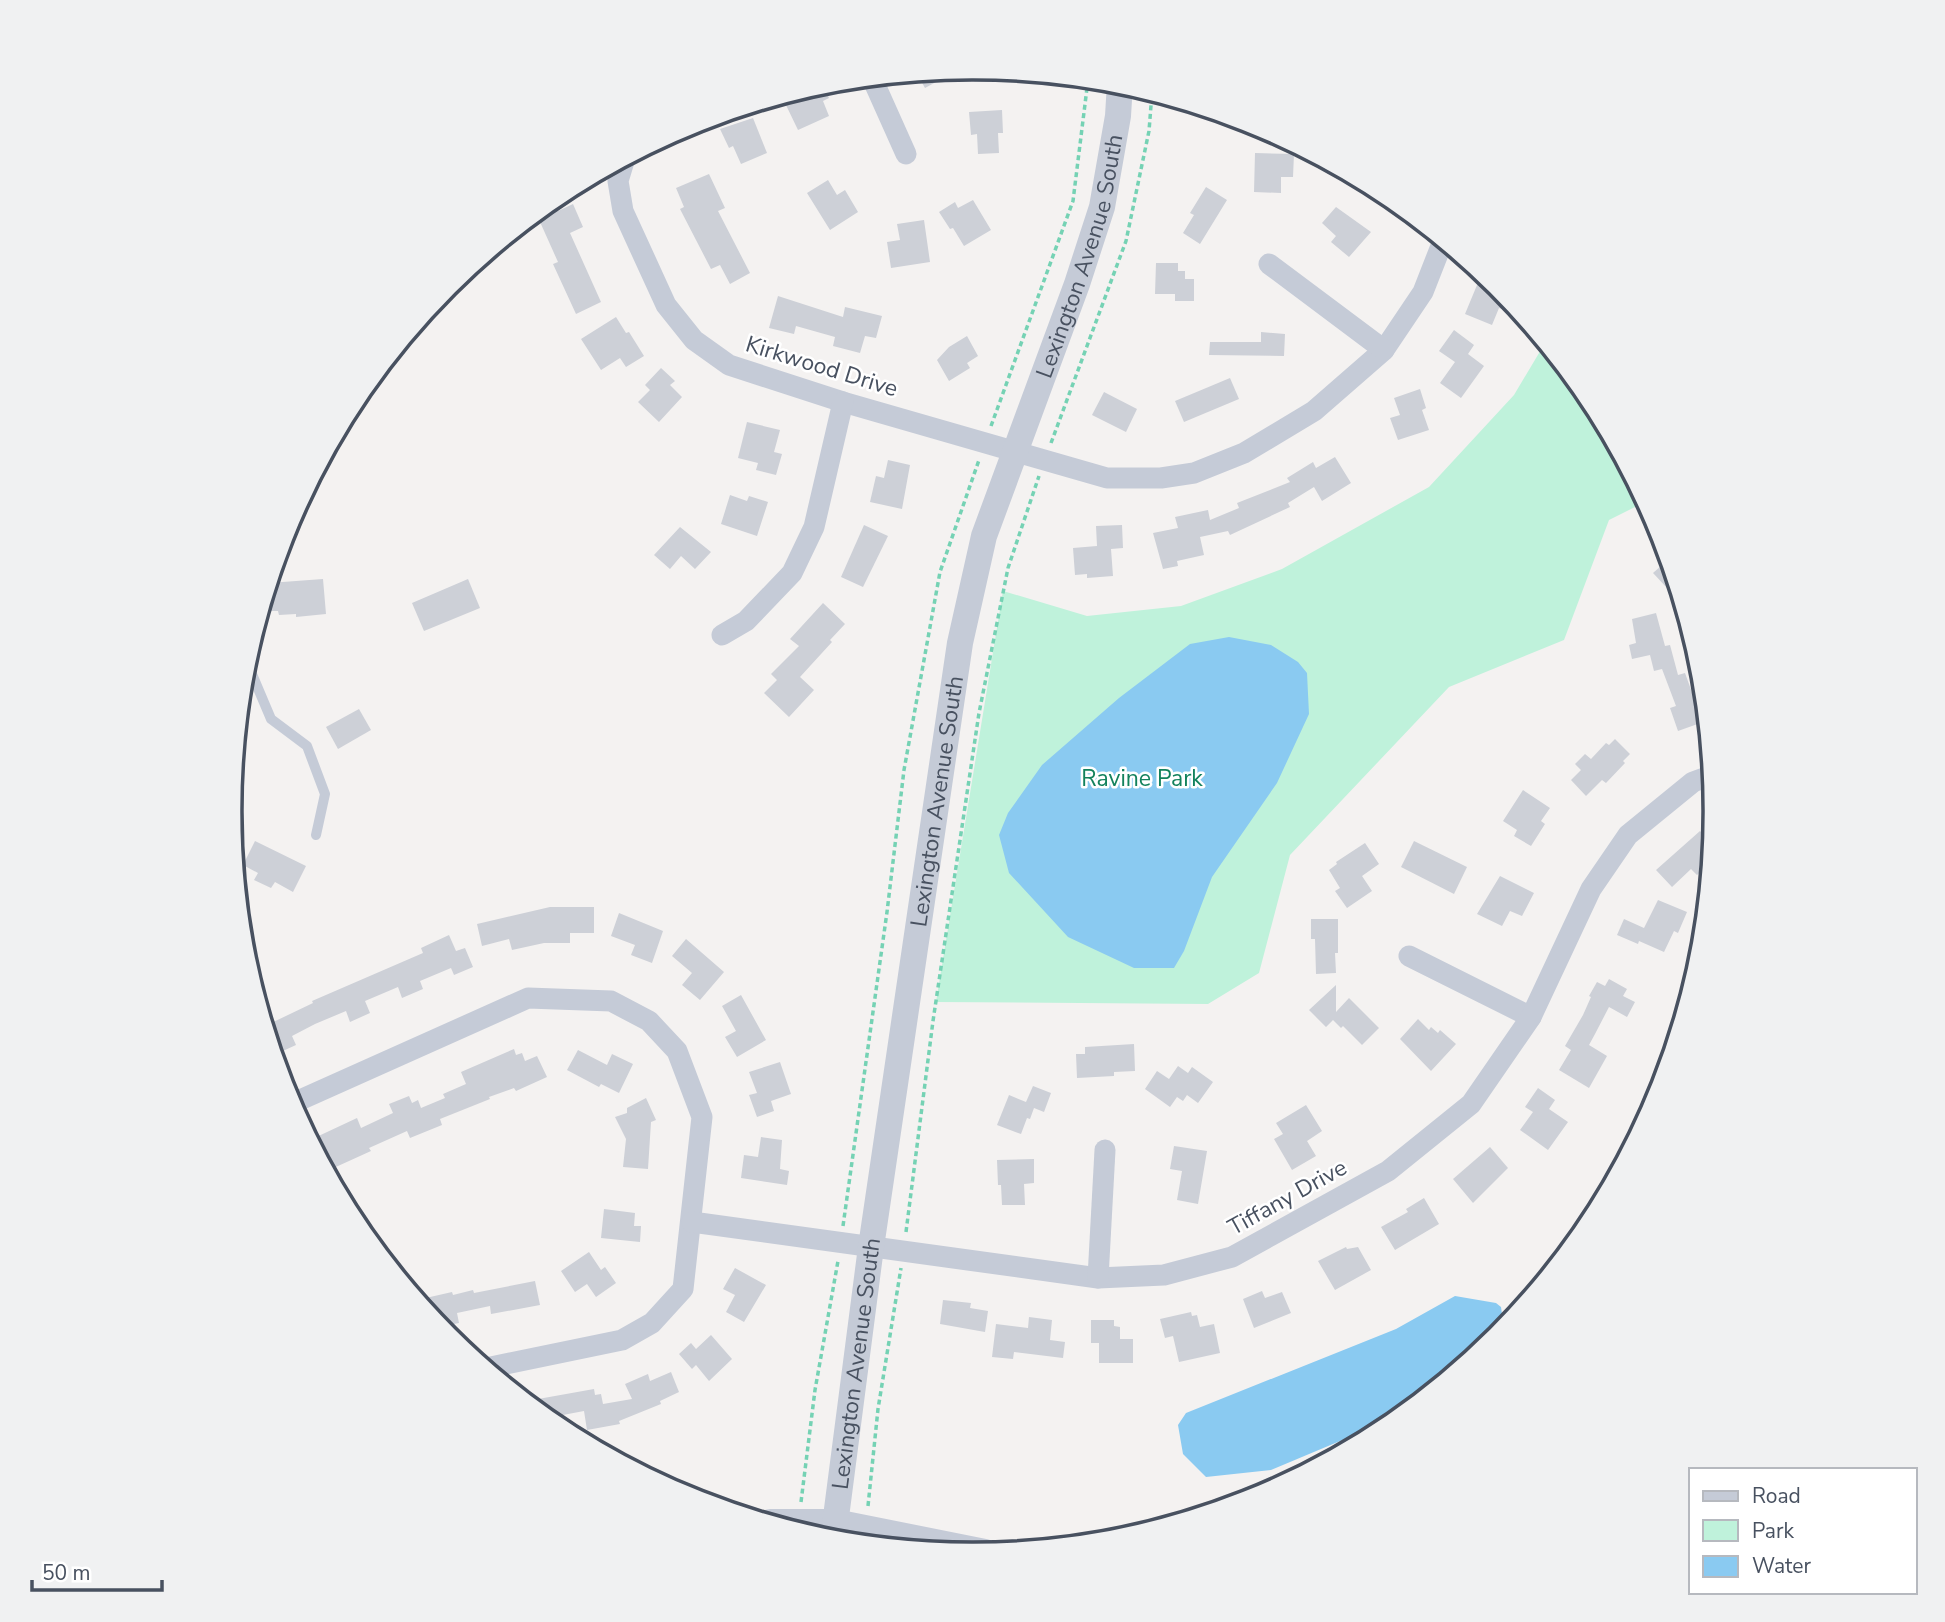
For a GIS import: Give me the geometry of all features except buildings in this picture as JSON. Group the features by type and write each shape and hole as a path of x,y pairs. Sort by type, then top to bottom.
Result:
{"street":[{"path":"876,87 906,154"},
{"name":"Lexington Avenue South","path":"834,1528 871,1248 960,643 984,536 1077,284 1102,207 1119,96"},
{"name":"Kirkwood Drive","path":"621,170 618,181 623,211 666,305 694,340 729,365 843,402 1107,478 1161,478 1194,473 1244,453 1314,411 1384,350 1423,292 1440,250"},
{"path":"1269,264 1384,350"},
{"path":"722,635 746,621 792,573 814,527 843,402"},
{"name":"Tiffany Drive","path":"692,1222 1097,1278 1164,1275 1232,1257 1388,1171 1471,1104 1531,1017 1591,888 1628,835 1693,782 1702,779"},
{"path":"1409,956 1531,1017"},
{"path":"302,1099 528,999 611,1001 649,1021 677,1051 702,1117 692,1222 682,1289 652,1323 622,1340 498,1366"},
{"path":"1097,1278 1105,1150"},
{"path":"847,1530 866,1528 926,1540"}],"lane":[{"path":"254,679 271,719 307,746 325,794 316,835"}],"path":[{"path":"866,1528 878,1409 904,1252 933,1021 979,713 1008,568 1045,459 1126,241 1149,131 1151,103"}],"green space":[{"name":"Ravine Park","path":"1540,351 1580,405 1636,506 1609,520 1564,640 1449,687 1290,855 1259,973 1208,1004 936,1002 1003,591 1087,616 1181,606 1282,569 1429,487 1514,395"}],"water":[{"path":"1229,637 1271,645 1298,662 1307,673 1309,714 1277,783 1212,877 1184,951 1174,968 1134,968 1068,937 1009,873 999,835 1008,813 1042,765 1119,698 1190,644"},
{"path":"1455,1296 1496,1303 1501,1307 1502,1314 1454,1360 1417,1391 1347,1438 1271,1470 1206,1477 1183,1454 1178,1425 1186,1413 1396,1329"}]}
